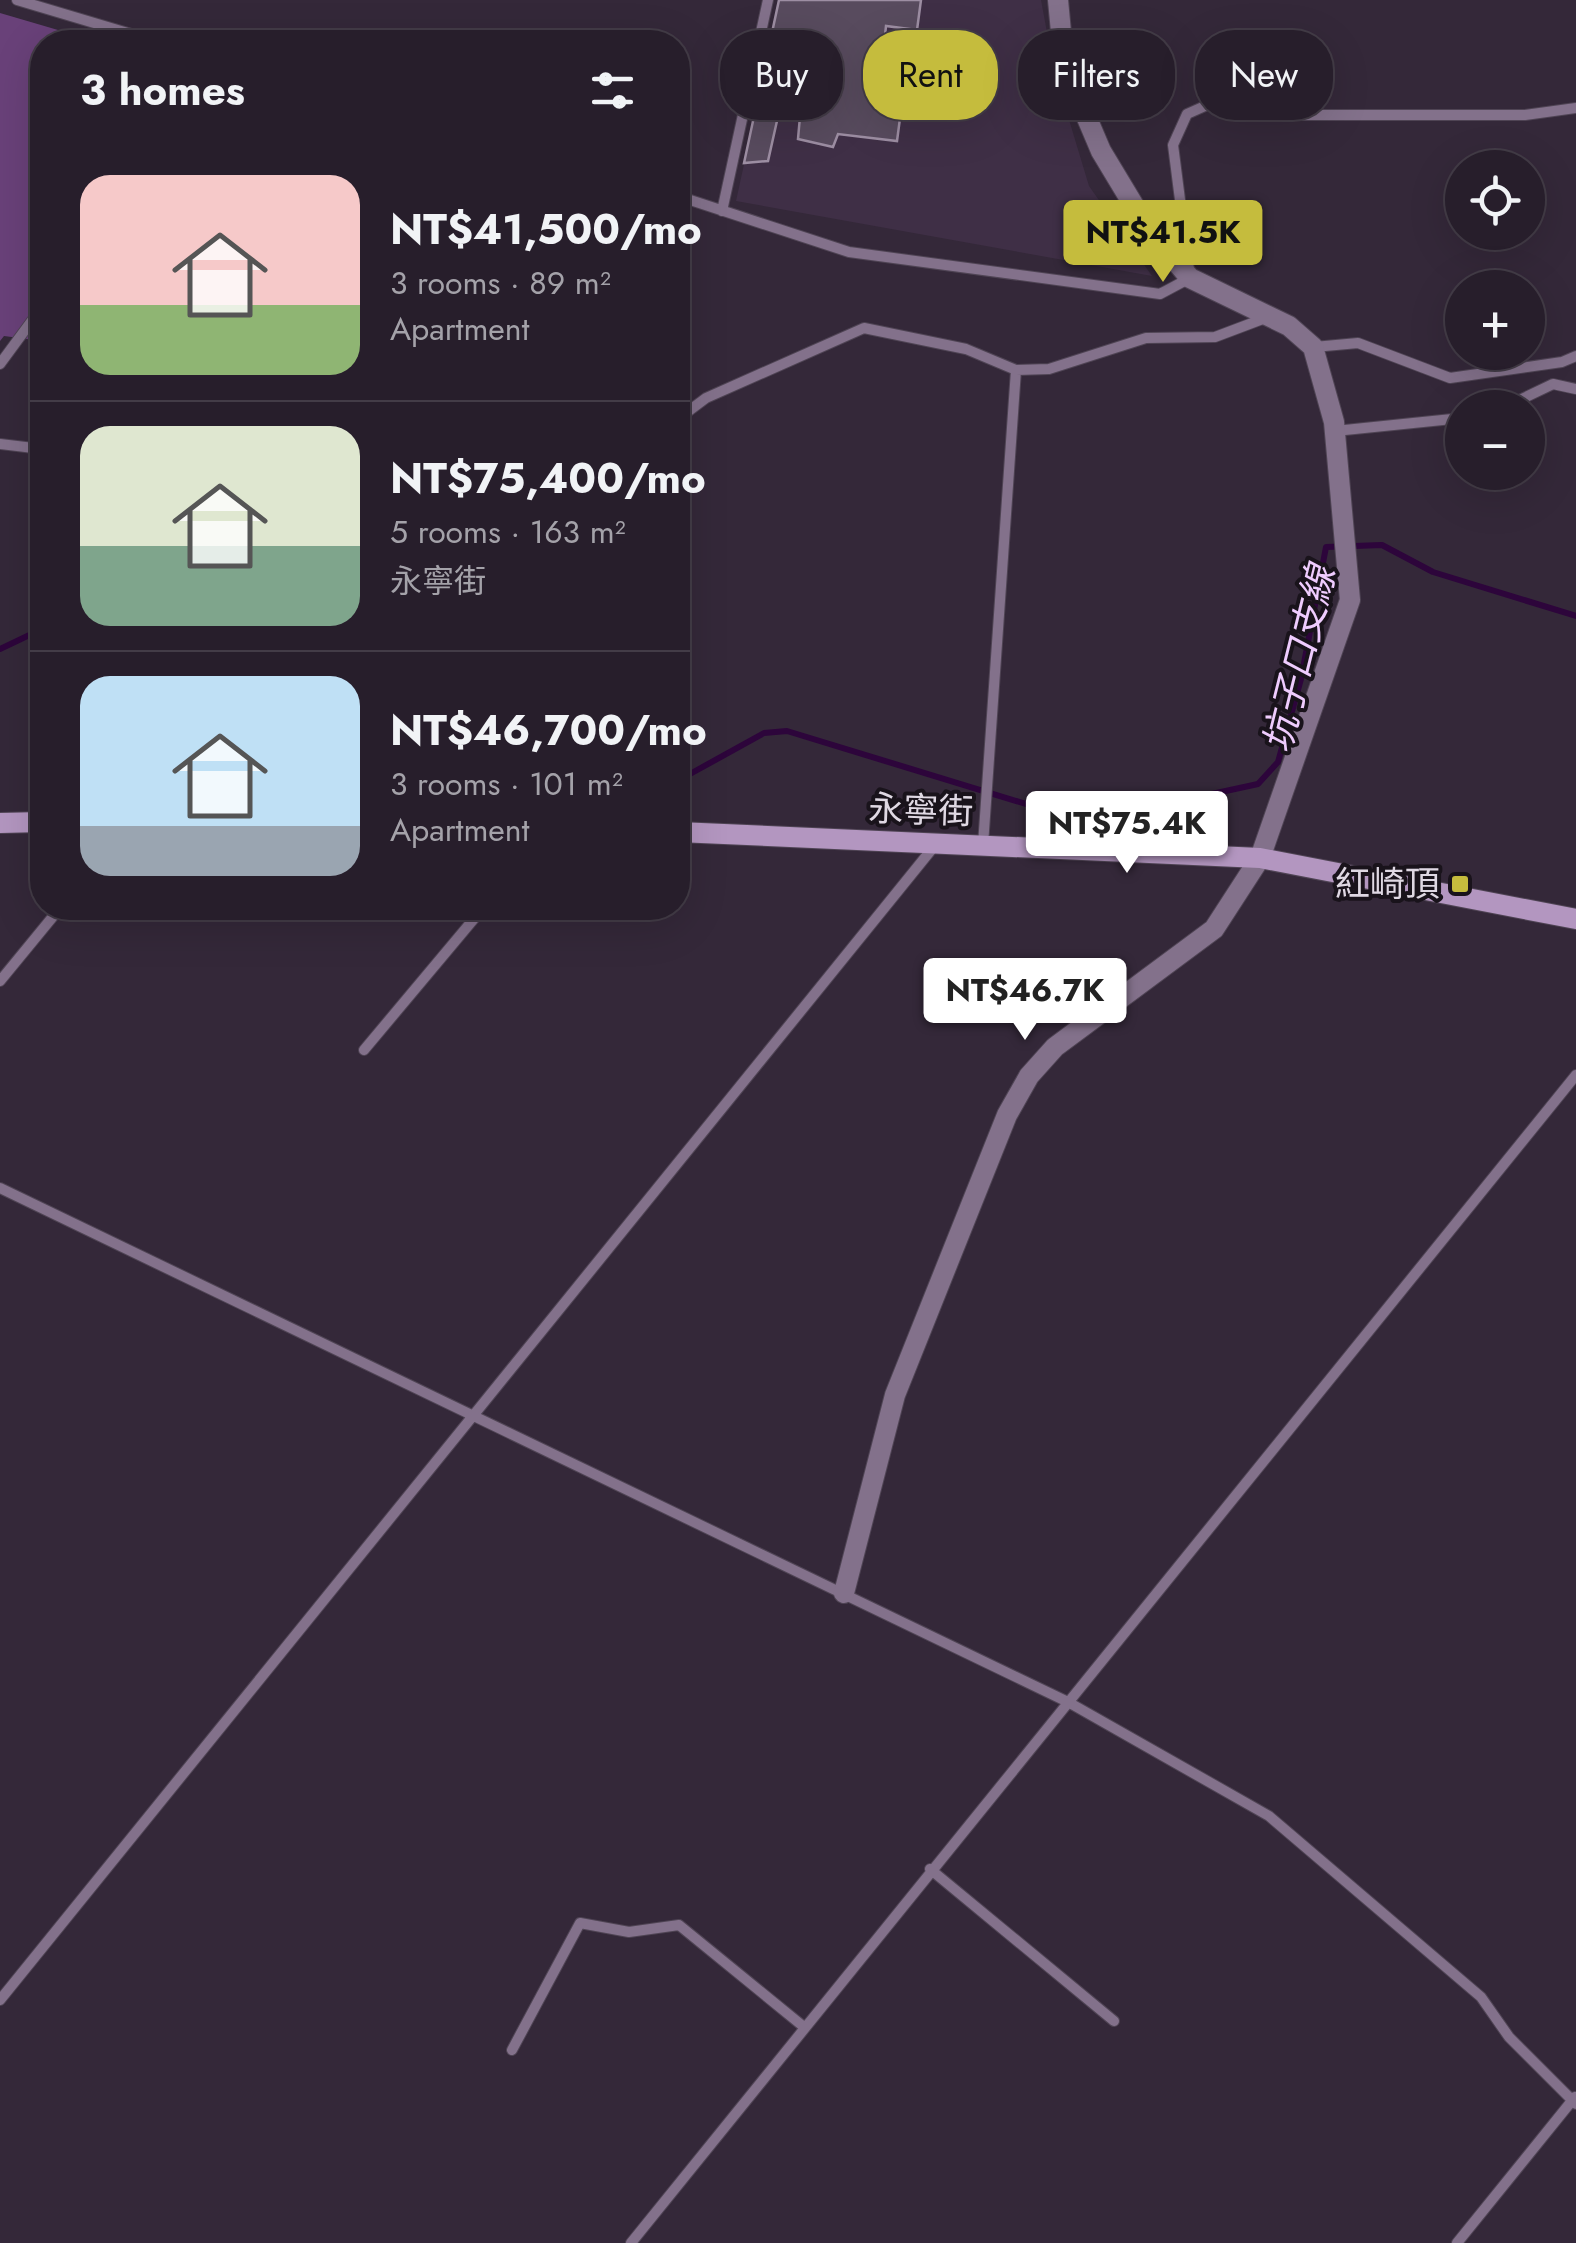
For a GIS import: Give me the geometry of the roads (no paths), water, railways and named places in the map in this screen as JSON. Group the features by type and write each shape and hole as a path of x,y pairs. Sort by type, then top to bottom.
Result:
{"street":[{"path":"844,1593 894,1396 1007,1116 1030,1076 1055,1046 1214,929 1260,858 1350,600 1334,431 1313,347 1289,326 1190,278 1148,229 1100,150 1064,64 1058,0"},
{"path":"0,823 30,822"},
{"name":"永寧街","path":"690,833 1260,858 1576,919"}],"lane":[{"path":"17,0 114,30"},
{"path":"722,211 768,0"},
{"path":"690,200 849,252 1160,294 1190,278 1173,145 1187,114 1223,98 1282,116 1525,114 1576,108"},
{"path":"690,410 706,398 864,328 966,349 1016,370 1049,369 1094,358 1146,338 1215,337 1268,317"},
{"path":"0,364 30,323"},
{"path":"1313,347 1358,343 1450,378 1562,362 1576,356"},
{"path":"983,845 1016,370"},
{"path":"1540,390 1553,384 1576,390"},
{"path":"1334,431 1445,420"},
{"path":"0,444 30,448"},
{"path":"0,2000 936,844"},
{"path":"0,981 50,920"},
{"path":"364,1050 473,920"},
{"path":"630,2243 1576,1074"},
{"path":"0,1188 1068,1702 1270,1816 1481,1997 1509,2037 1575,2100 1457,2243"},
{"path":"930,1869 1114,2021"},
{"path":"512,2050 580,1923 630,1932 680,1926 804,2027"}],"waterway":[{"name":"坑子口支線","path":"690,774 764,733 787,731 1039,808 1161,805 1258,784 1278,762 1301,679 1326,547 1382,545 1433,572 1576,616"},
{"name":"坑子口支線","path":"0,649 30,635"}],"place":[{"name":"紅崎頂","path":"1460,884"}]}
